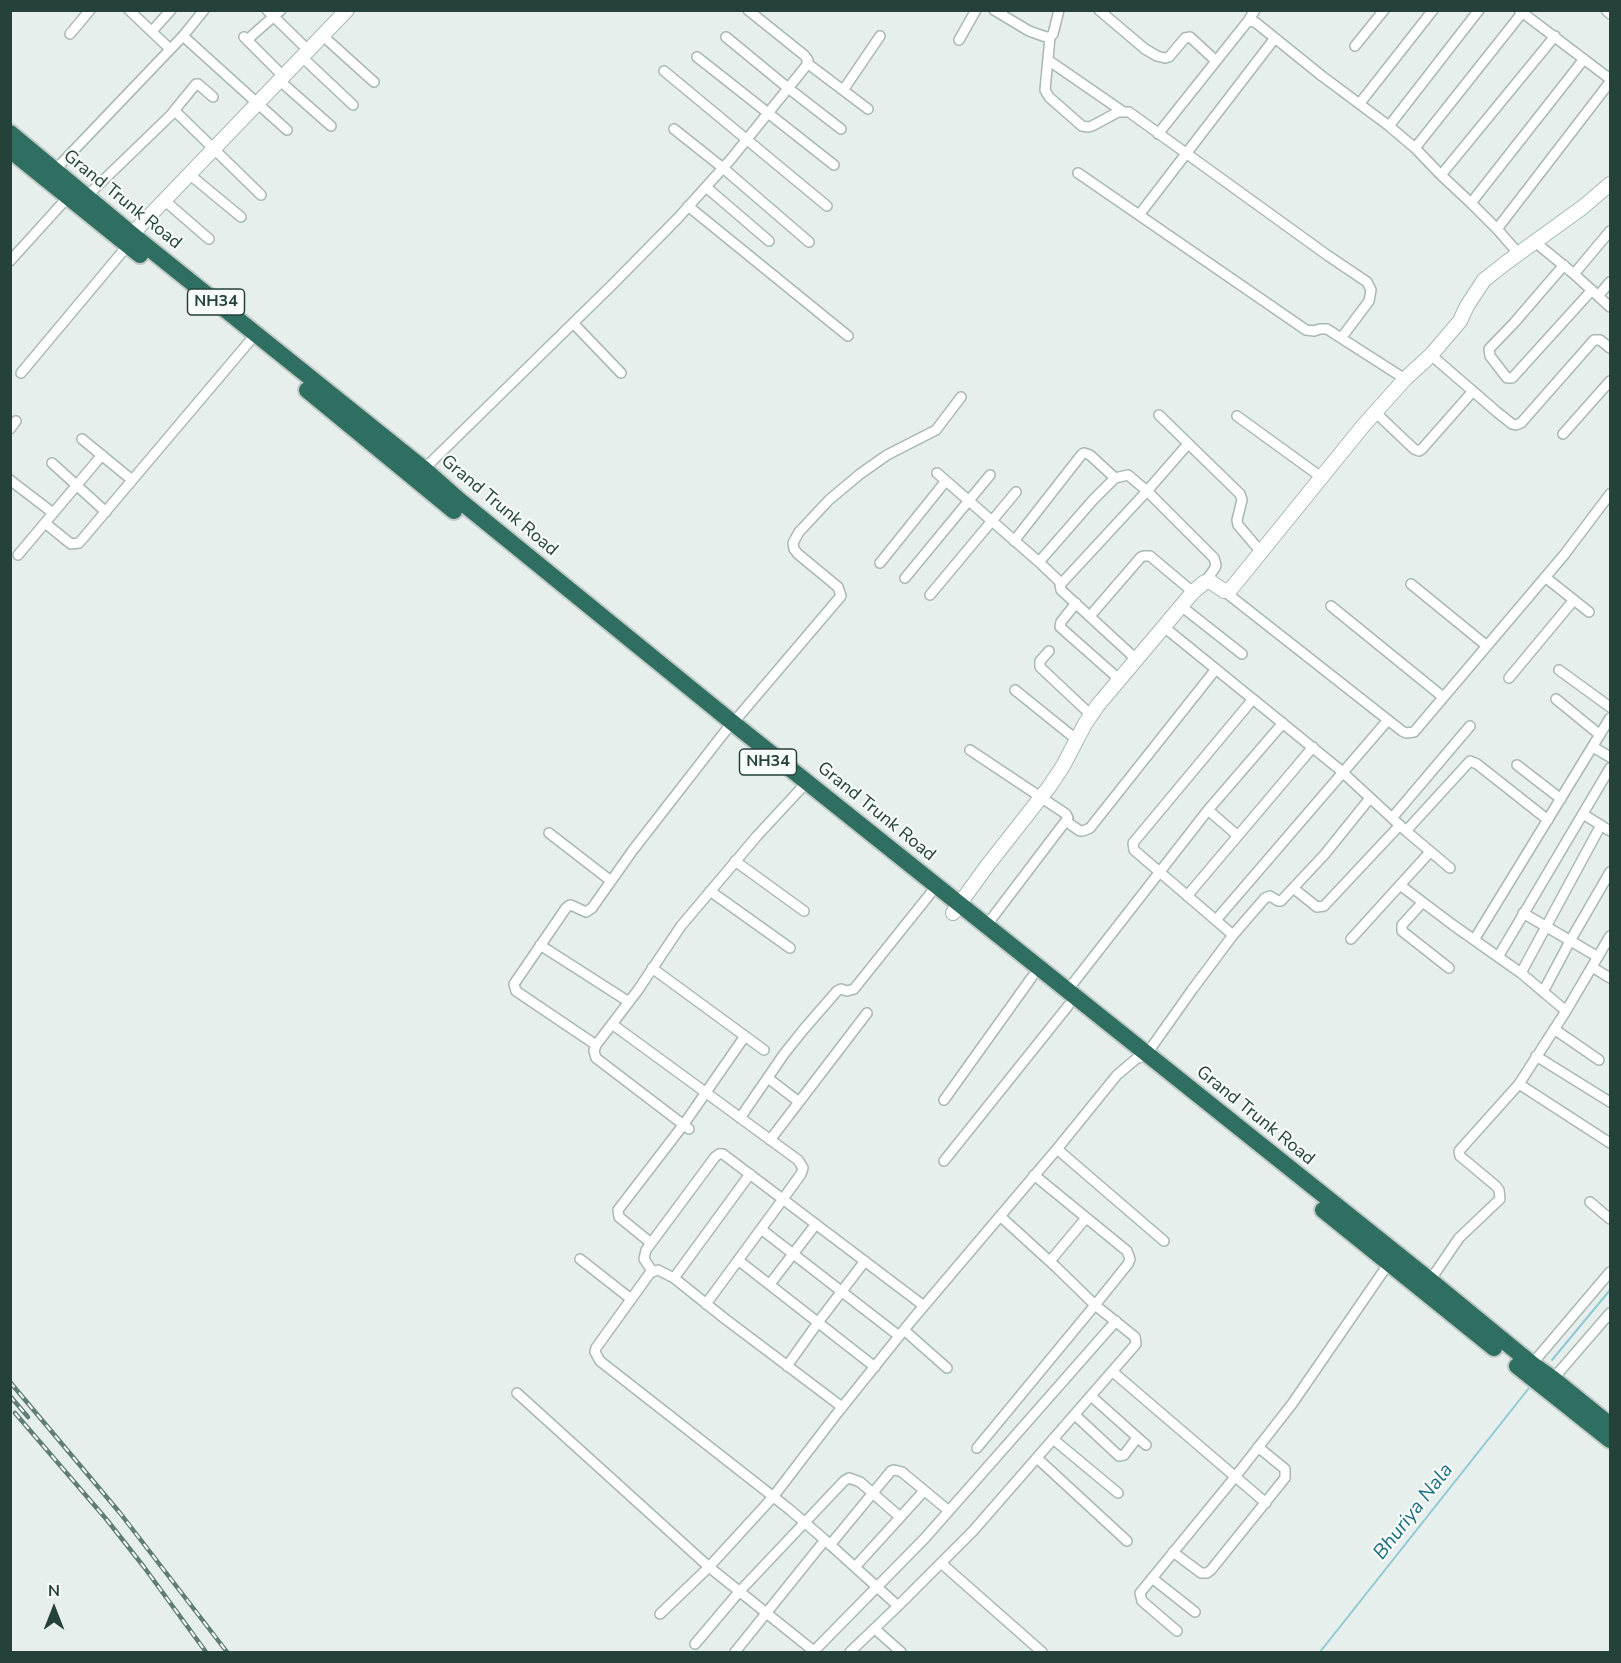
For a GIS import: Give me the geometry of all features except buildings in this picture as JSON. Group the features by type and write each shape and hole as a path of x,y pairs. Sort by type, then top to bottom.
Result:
{"highway":[{"name":"Grand Trunk Road","path":"10,133 87,196 130,239 249,342 450,507 804,785 956,909 1032,977 1068,998"},
{"name":"Grand Trunk Road","path":"10,150 68,196 130,239 424,469 724,721"},
{"name":"Grand Trunk Road","path":"804,785 930,894 986,927 1068,998 1531,1368 1611,1425"},
{"name":"Grand Trunk Road","path":"1141,1057 1389,1263 1427,1285"},
{"name":"Grand Trunk Road","path":"1551,1382 1611,1440"}],"street":[{"path":"70,34 90,10"},
{"path":"129,10 170,49"},
{"path":"152,31 171,10"},
{"path":"55,170 183,36 204,10"},
{"path":"21,373 164,200 347,10"},
{"path":"424,469 618,279 688,206 723,168 807,63 808,60 804,55 748,10"},
{"path":"959,40 976,10"},
{"path":"994,10 1029,31 1050,37"},
{"path":"1059,10 1055,29 1050,37 1046,93 1082,126 1088,128 1122,111"},
{"path":"1099,10 1145,49 1157,56 1169,57 1185,38 1190,37 1216,61"},
{"path":"1158,134 1255,10"},
{"path":"1355,46 1384,10"},
{"path":"1360,103 1433,10"},
{"path":"1389,126 1479,10"},
{"path":"1606,10 1611,14"},
{"path":"1415,147 1520,12 1555,36 1611,81 1497,229"},
{"path":"331,126 282,79 246,38 274,13 305,54 353,105"},
{"path":"1248,21 1255,22 1415,147 1519,254"},
{"path":"183,36 287,130"},
{"path":"323,36 374,82"},
{"path":"844,89 880,36"},
{"path":"1442,175 1555,36"},
{"path":"726,37 841,129"},
{"path":"1139,215 1275,38"},
{"path":"697,57 834,165"},
{"path":"1471,203 1584,59"},
{"path":"1048,60 1122,111 1129,112 1367,282 1371,290 1369,301 1342,337"},
{"path":"807,63 868,109"},
{"path":"664,71 827,206"},
{"path":"87,196 173,112 196,84 213,97"},
{"path":"173,112 178,113 261,195"},
{"path":"674,129 809,242"},
{"path":"1078,173 1306,330 1328,329 1405,379"},
{"path":"189,174 241,217"},
{"path":"1224,591 1231,589 1375,412 1431,355 1460,321 1484,280 1611,184"},
{"path":"706,186 769,240"},
{"path":"10,261 68,196"},
{"path":"164,200 209,238"},
{"path":"688,206 848,336"},
{"path":"1574,274 1611,231"},
{"path":"1535,242 1611,307"},
{"path":"1564,265 1489,349 1490,356 1507,378 1512,378 1595,293 1611,282"},
{"path":"573,323 621,373"},
{"path":"1431,355 1512,424 1518,425 1594,340 1600,340 1611,348"},
{"path":"45,522 71,544 76,544 106,512 249,342"},
{"path":"1563,434 1611,381"},
{"path":"1375,412 1414,449 1419,451 1473,392"},
{"path":"596,1046 516,991 515,981 568,906 589,911 677,792 724,721 838,601 840,596 838,587 798,554 793,543 799,532 829,500 860,474 887,455 936,430 961,397"},
{"path":"1159,416 1241,497 1238,525 1261,552"},
{"path":"1237,416 1321,477"},
{"path":"82,439 132,480"},
{"path":"1137,659 1061,590 1060,585 1188,444"},
{"path":"1014,541 1082,454 1090,455 1115,478"},
{"path":"18,555 102,455"},
{"path":"51,463 106,512"},
{"path":"937,473 1061,583"},
{"path":"905,578 990,475"},
{"path":"1040,562 1115,478 1128,476 1147,491 1214,558 1216,565 1205,582"},
{"path":"10,480 53,513"},
{"path":"880,562 945,482"},
{"path":"930,595 1016,492"},
{"path":"956,909 1063,766 1091,715 1200,584 1211,582 1388,720 1406,733 1414,732 1609,499"},
{"path":"1090,616 1144,556 1149,556 1193,592"},
{"path":"1545,578 1589,612"},
{"path":"1411,584 1487,646"},
{"path":"1509,678 1574,601"},
{"path":"1076,603 1061,622 1060,627 1120,680"},
{"path":"1181,606 1242,654"},
{"path":"1331,606 1443,698"},
{"path":"1164,627 1313,747 1450,868"},
{"path":"1048,651 1040,662 1040,667 1091,715"},
{"path":"1067,822 1080,831 1090,828 1216,669"},
{"path":"1559,670 1611,707"},
{"path":"1015,690 1077,740"},
{"path":"1233,935 1134,850 1133,843 1253,699"},
{"path":"1556,699 1600,735"},
{"path":"1474,940 1611,718"},
{"path":"1216,920 1388,720"},
{"path":"944,1161 1160,872 1208,810 1283,723"},
{"path":"1392,818 1470,726"},
{"path":"1187,896 1313,747"},
{"path":"1593,747 1611,757"},
{"path":"970,750 1066,814 1068,819 986,927"},
{"path":"1293,888 1317,907 1324,906 1470,761 1477,764 1548,820"},
{"path":"1517,765 1561,799"},
{"path":"1498,957 1611,768"},
{"path":"687,1126 596,1058 594,1051 681,926 735,861 804,785"},
{"path":"660,1614 709,1567 773,1497 902,1333 1057,1149 1116,1075 1141,1057 1233,935 1265,897 1270,896 1279,902 1325,854 1370,798"},
{"path":"1208,810 1237,835"},
{"path":"1583,814 1611,831"},
{"path":"1521,973 1601,825"},
{"path":"549,833 611,880"},
{"path":"1351,939 1430,852"},
{"path":"735,861 804,911"},
{"path":"1543,992 1611,872"},
{"path":"1400,885 1521,973 1566,1011"},
{"path":"710,891 790,948"},
{"path":"740,1118 784,1054 837,990 854,989 930,894"},
{"path":"1422,903 1402,925 1402,931 1449,968"},
{"path":"1523,913 1598,957"},
{"path":"1427,1285 1460,1238 1500,1199 1496,1186 1460,1156 1459,1151 1519,1084 1609,942"},
{"path":"540,945 628,1002"},
{"path":"1592,967 1611,978"},
{"path":"652,968 764,1050"},
{"path":"944,1100 1032,977"},
{"path":"770,1140 867,1012"},
{"path":"612,1024 798,1160 803,1168 801,1174 706,1304"},
{"path":"1554,1029 1599,1060"},
{"path":"651,1243 620,1217 618,1210 687,1126 745,1036"},
{"path":"1536,1056 1611,1102"},
{"path":"768,1078 799,1102"},
{"path":"1519,1084 1611,1143"},
{"path":"1057,1149 1164,1241"},
{"path":"652,1271 644,1259 646,1250 719,1155 727,1156 924,1306"},
{"path":"674,1278 750,1174"},
{"path":"977,1448 1128,1264 1130,1255 1034,1175"},
{"path":"1590,1202 1611,1219"},
{"path":"850,1653 973,1531 1135,1347 1137,1340 1135,1336 1095,1305 1000,1216"},
{"path":"1050,1261 1086,1218"},
{"path":"770,1284 816,1224"},
{"path":"761,1229 842,1292 902,1333 947,1368"},
{"path":"580,1258 631,1299"},
{"path":"738,1260 876,1367"},
{"path":"787,1366 866,1261"},
{"path":"1177,1631 1141,1599 1140,1593 1292,1404 1389,1263"},
{"path":"842,1407 674,1278 660,1270 652,1271 595,1352 597,1357 828,1542 898,1606"},
{"path":"1531,1368 1611,1272"},
{"path":"1551,1382 1611,1313"},
{"path":"517,1393 709,1567 814,1652 949,1510 1116,1321"},
{"path":"1113,1372 1266,1503"},
{"path":"1091,1396 1146,1445"},
{"path":"1075,1415 1119,1456 1124,1455 1137,1438"},
{"path":"1053,1439 1118,1493"},
{"path":"1173,1552 1201,1573 1207,1573 1266,1503 1286,1478 1286,1472 1258,1447"},
{"path":"1037,1458 1127,1541"},
{"path":"735,1653 766,1613 891,1471 902,1472 949,1510"},
{"path":"695,1644 739,1592 843,1481 849,1478 854,1479 900,1517"},
{"path":"855,1567 924,1491"},
{"path":"940,1563 1042,1653"},
{"path":"1152,1578 1195,1612"},
{"path":"875,1629 901,1653"}],"waterway":[{"name":"Bhuriya Nala","path":"1552,1360 1610,1290"},
{"name":"Bhuriya Nala","path":"1320,1652 1529,1388"}],"railway":[{"path":"10,1382 120,1513 227,1652"},
{"path":"10,1396 28,1417"},
{"path":"15,1413 107,1520 206,1652"}]}
